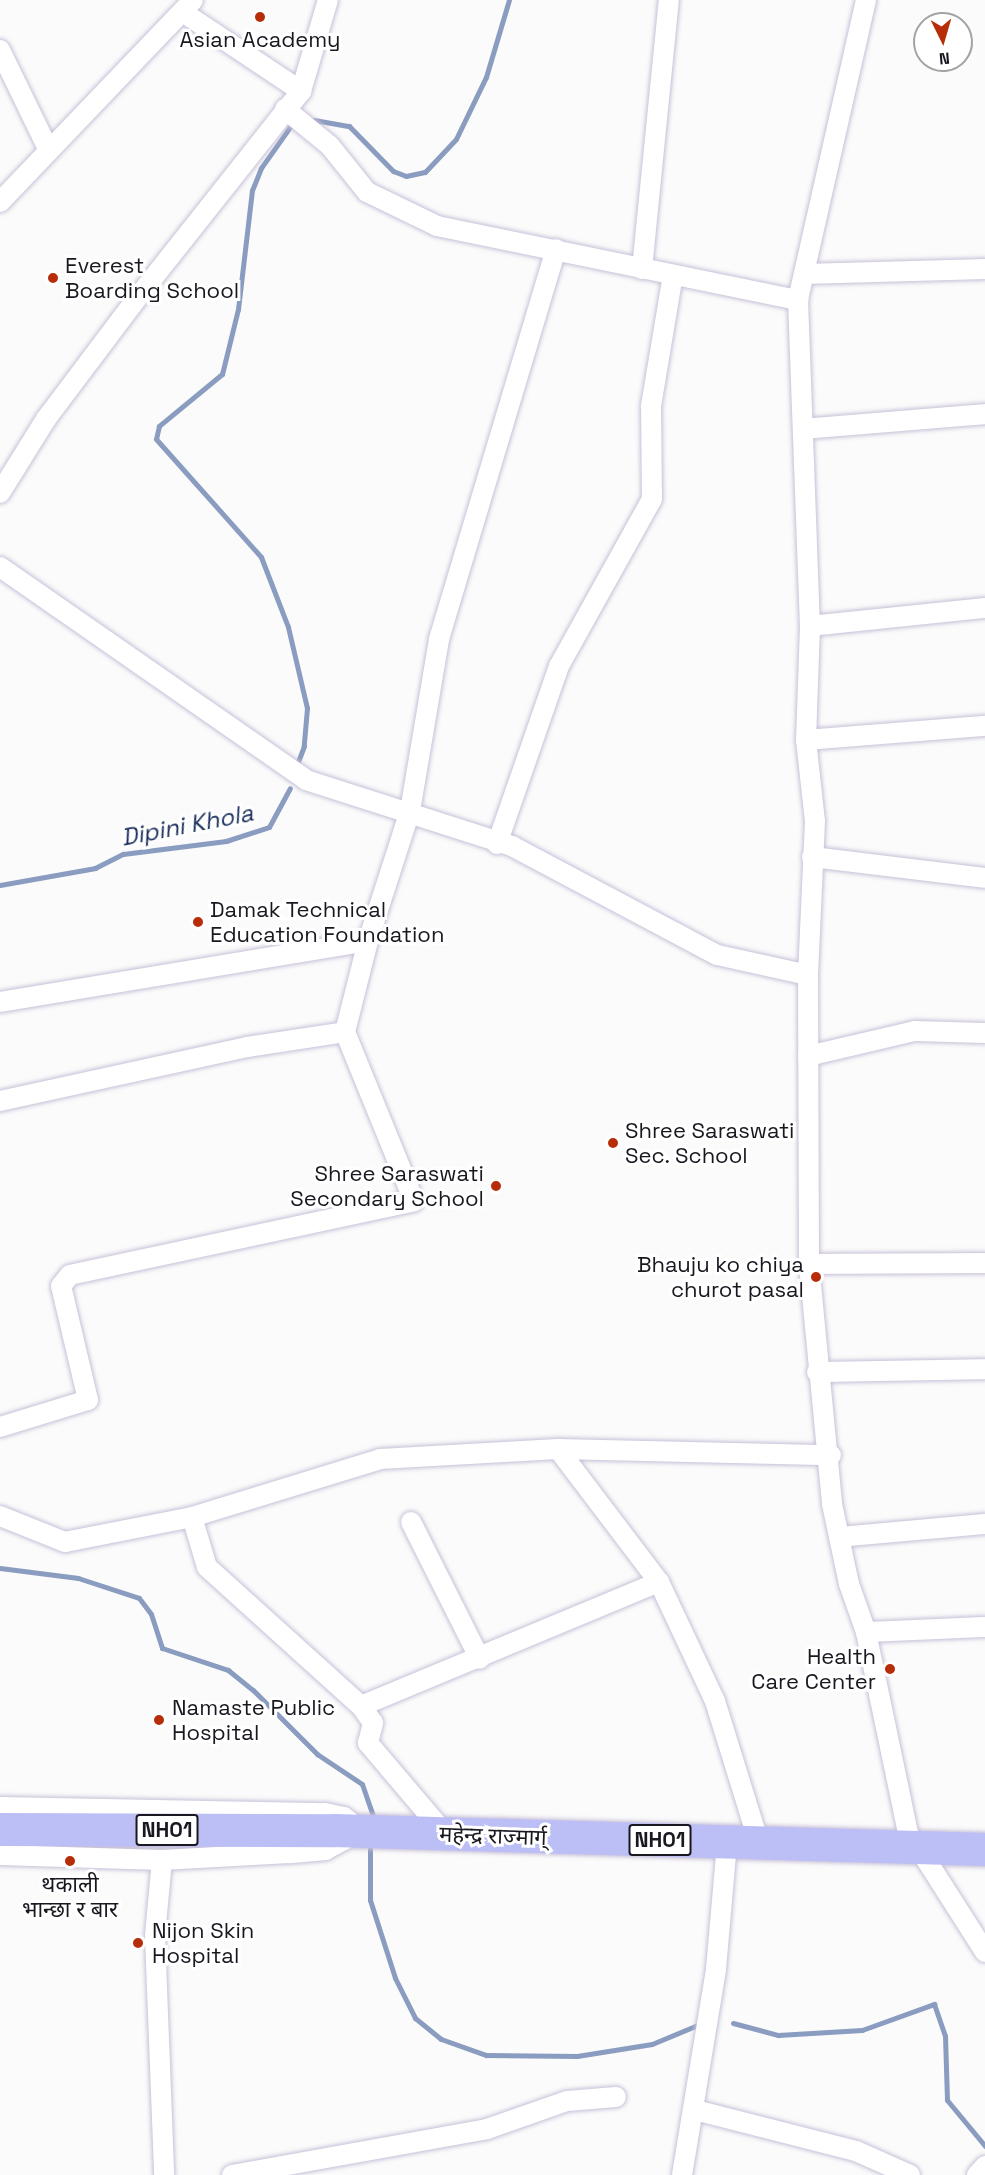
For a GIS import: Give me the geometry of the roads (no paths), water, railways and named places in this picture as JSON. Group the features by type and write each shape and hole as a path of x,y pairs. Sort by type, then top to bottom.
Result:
{"highway":[{"name":"महेन्द्र राज्मार्ग्","path":"0,1829 361,1831 985,1850"}],"street":[{"path":"0,493 53,410 301,91 328,0"},
{"path":"642,269 669,0"},
{"path":"866,0 798,300 810,626 806,740 815,821 808,975 809,1264 818,1372 831,1455 839,1537 866,1632 915,1849 985,1952"},
{"path":"0,202 48,149 189,7 301,91"},
{"path":"0,50 48,149"},
{"path":"285,110 330,146 367,192 437,226 798,300"},
{"path":"0,1427 88,1400 62,1286 70,1275 414,1201 345,1032 368,941 410,811 439,639 556,249"},
{"path":"804,274 985,269"},
{"path":"497,844 559,666 652,499 651,406 673,275"},
{"path":"803,429 985,414"},
{"path":"0,567 266,757 306,780 410,811 497,844 512,846 717,955 808,975"},
{"path":"810,626 985,608"},
{"path":"806,740 985,726"},
{"path":"812,857 985,878"},
{"path":"0,1002 368,941"},
{"path":"808,1056 915,1031 985,1033"},
{"path":"0,1101 247,1047 345,1032"},
{"path":"809,1264 985,1263"},
{"path":"818,1372 985,1369"},
{"path":"0,1516 56,1542 192,1517 380,1459 558,1449 831,1455"},
{"path":"558,1449 659,1582 715,1701 759,1843"},
{"path":"192,1517 207,1567 361,1706 373,1722 368,1743 446,1834"},
{"path":"411,1522 480,1659"},
{"path":"839,1537 985,1524"},
{"path":"361,1706 480,1659 659,1582"},
{"path":"866,1632 985,1627"},
{"path":"0,1807 325,1813 344,1817 361,1831 326,1850 162,1860 0,1855"},
{"path":"682,2175 716,1969 727,1842"},
{"path":"162,1860 155,1936 164,2175"},
{"path":"232,2175 487,2129 567,2101 616,2097"},
{"path":"694,2110 856,2151 910,2175"}],"waterway":[{"path":"314,120 349,126 393,171 406,176 425,172 456,139 486,77 509,0"},
{"path":"292,124 261,168 252,190 238,309 222,374 159,426 156,439 261,557 288,627 307,708 304,746 296,767"},
{"name":"Dipini Khola","path":"0,885 95,868 123,854 226,841 269,827 290,788"},
{"name":"Dipini Khola","path":"0,1568 78,1578 139,1598 151,1614 162,1648 228,1670 253,1690 317,1754 362,1784 374,1818"},
{"name":"Dipini Khola","path":"370,1849 370,1900 395,1978 415,2018 441,2039 486,2055 577,2056 652,2044 700,2024"},
{"path":"733,2023 778,2035 862,2030 934,2004 945,2036 947,2100 985,2146"}],"place":[{"name":"Asian Academy","path":"260,17"},
{"name":"Everest Boarding School","path":"53,278"},
{"name":"Damak Technical Education Foundation","path":"198,922"},
{"name":"Shree Saraswati Sec. School","path":"613,1143"},
{"name":"Shree Saraswati Secondary School","path":"496,1186"},
{"name":"Bhauju ko chiya churot pasal","path":"816,1277"},
{"name":"Health Care Center","path":"890,1669"},
{"name":"Namaste Public Hospital","path":"159,1720"},
{"name":"थकाली भान्छा र बार","path":"70,1861"},
{"name":"Nijon Skin Hospital","path":"138,1943"}]}
